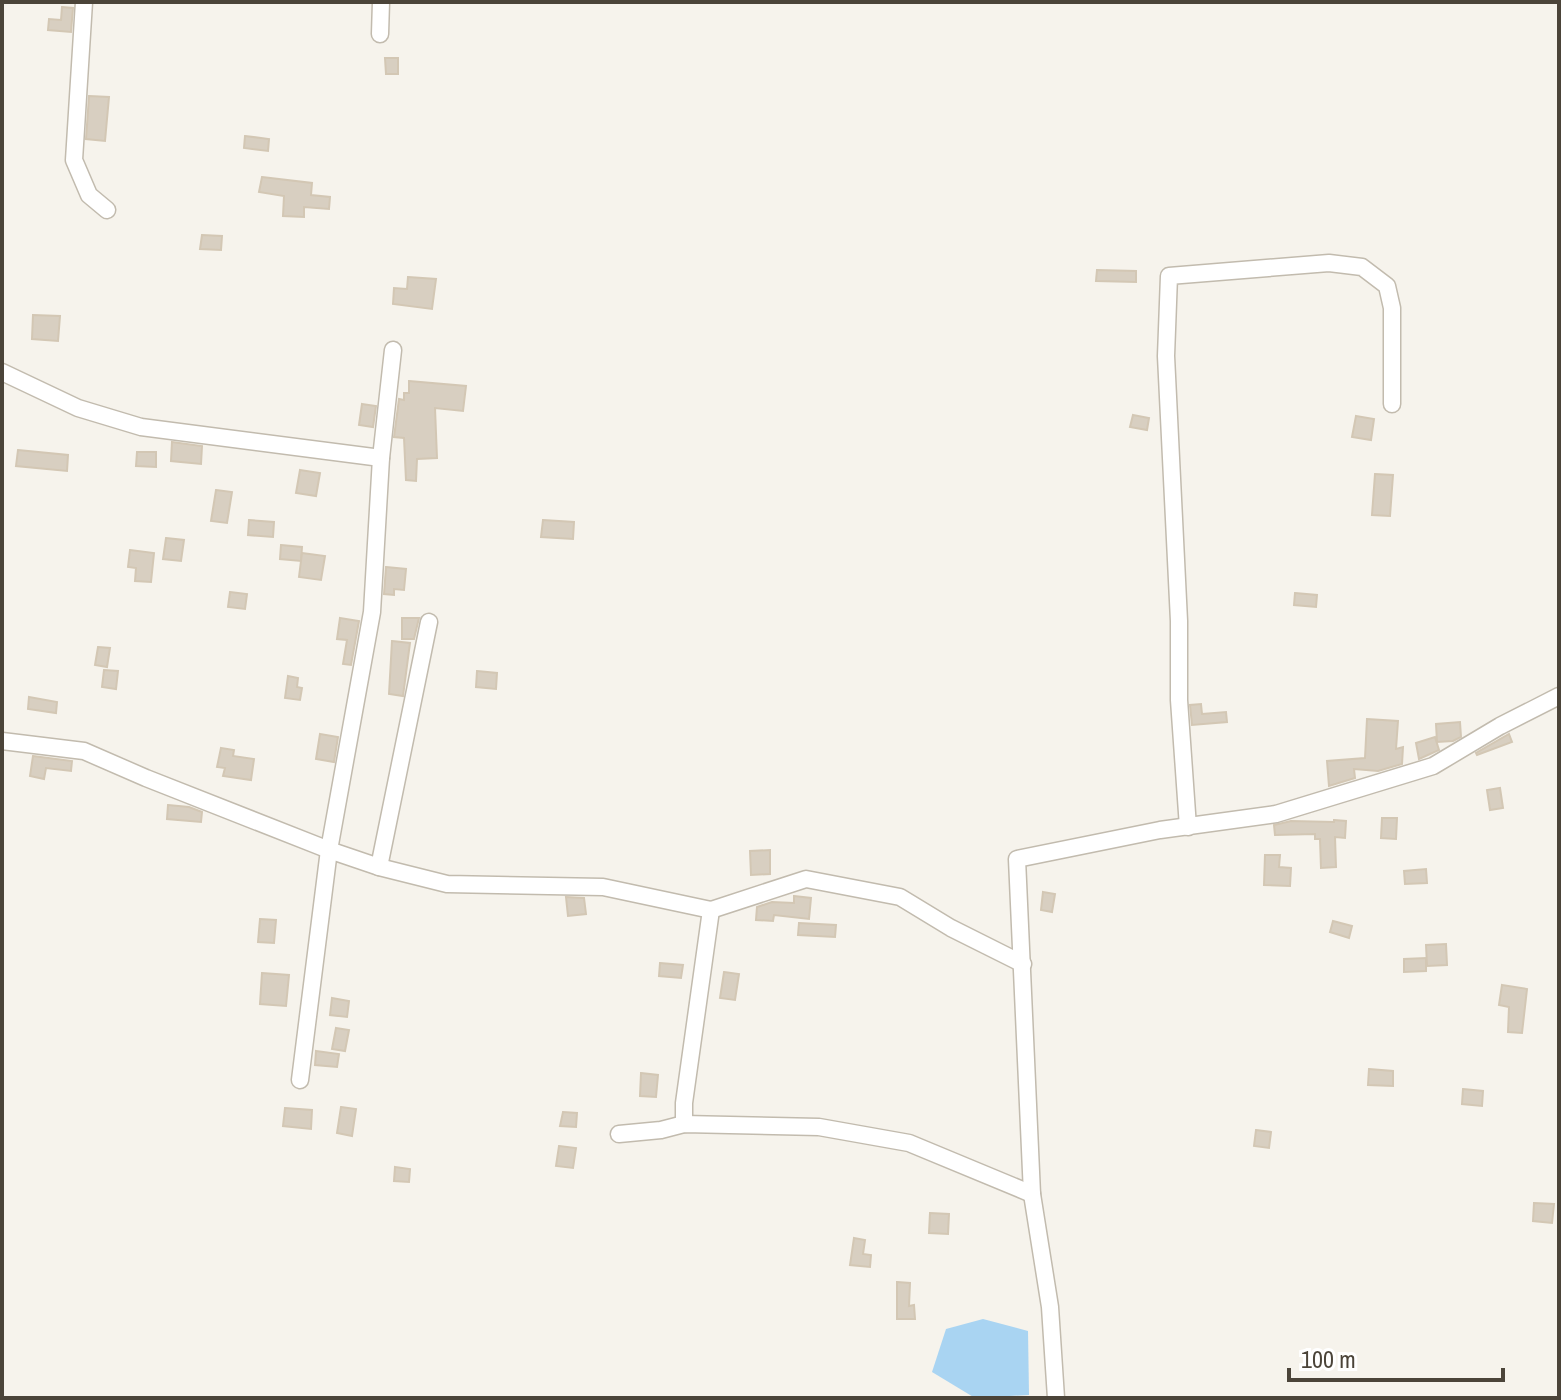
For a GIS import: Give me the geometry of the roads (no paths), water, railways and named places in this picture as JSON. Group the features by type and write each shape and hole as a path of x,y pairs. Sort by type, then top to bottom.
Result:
{"street":[{"path":"84,2 74,160 89,195 107,210"},
{"path":"380,34 381,2"},
{"path":"1188,827 1179,700 1179,621 1166,356 1169,276 1329,263 1362,267 1387,286 1392,308 1392,404"},
{"path":"300,1080 329,850 372,612 381,458 393,350"},
{"path":"2,372 78,408 141,427 381,458"},
{"path":"379,867 429,622"},
{"path":"1056,1398 1050,1307 1032,1194 1017,859 1276,814 1433,766 1500,726 1559,696"},
{"path":"2,741 84,751 329,850 379,867 447,884 603,887 711,910 806,879 900,897 951,928 1023,964"},
{"path":"684,1124 684,1103 711,910"},
{"path":"619,1134 661,1130 684,1124 819,1127 909,1143 1032,1194"}],"water":[{"path":"983,1319 1028,1331 1029,1395 975,1398 932,1372 946,1329"}]}
